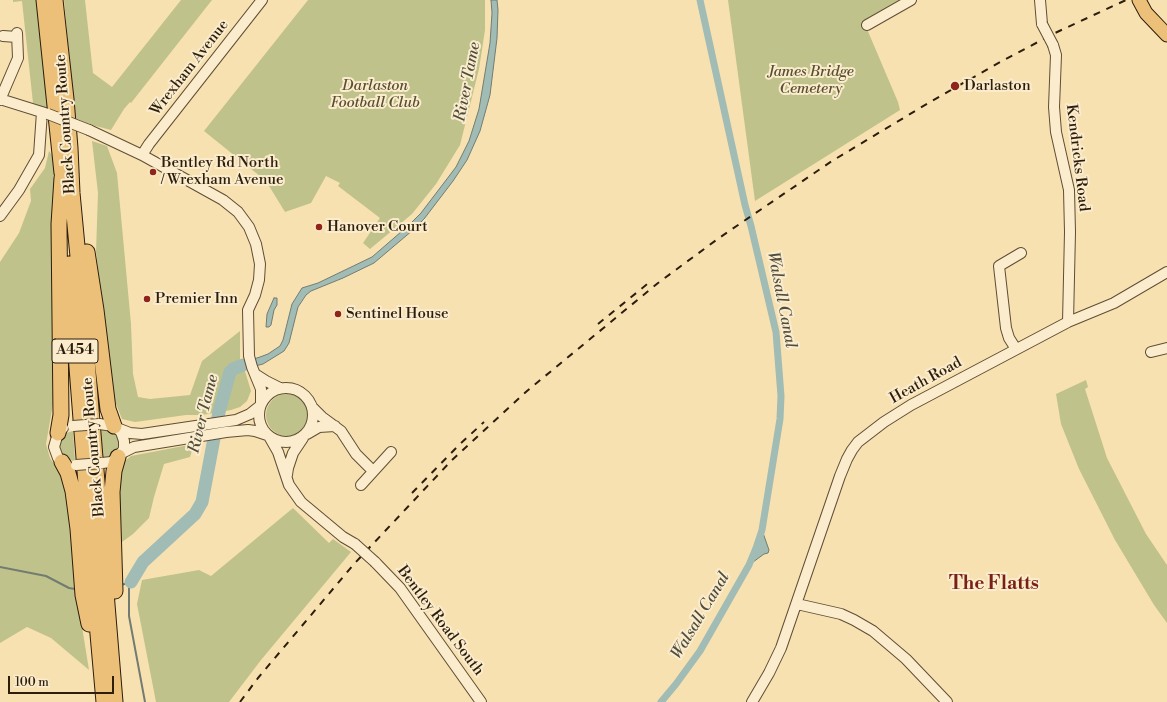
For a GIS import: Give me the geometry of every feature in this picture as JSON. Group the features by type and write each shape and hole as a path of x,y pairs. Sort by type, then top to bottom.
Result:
{"highway":[{"name":"Black Country Route","path":"44,0 62,178 104,702"},
{"name":"Black Country Route","path":"55,0 70,148 72,193 115,702"},
{"path":"70,148 96,310 108,409 116,427"},
{"path":"58,433 61,415 59,224 62,178"},
{"path":"114,686 115,608 112,492 114,471 120,455"},
{"path":"69,464 68,473 73,491 78,529 83,595 104,702"}],"main road":[{"path":"1139,0 1146,13 1167,35"}],"street":[{"name":"Wrexham Avenue","path":"142,155 262,0"},
{"path":"867,25 912,0"},
{"name":"Kendricks Road","path":"1040,0 1042,24 1053,45 1056,55 1054,108 1056,132 1069,190 1070,232 1068,322"},
{"path":"3,36 17,35 18,58 0,99 45,113 89,130 142,155 223,200 238,212 249,227 256,244 260,264 259,280 255,295 248,310 249,356 250,364 261,389 261,405"},
{"path":"0,216 19,190 39,156 45,113"},
{"path":"1016,349 1009,338 1006,328 999,266 1021,253"},
{"name":"Heath Road","path":"752,702 770,673 781,648 846,459 858,442 904,409 1068,322 1114,302 1167,272"},
{"path":"1151,352 1167,348"},
{"path":"255,373 267,382 280,388"},
{"path":"268,436 260,423 258,416 261,405 266,396 272,391 280,388 293,388 309,399 314,418 312,425 292,453 286,478"},
{"path":"261,405 246,416 142,434 130,433 116,427 99,424 73,426 64,428 58,433 54,442 54,451 58,458 69,464 102,463 111,462 134,447 197,436 248,430 268,436 276,441 291,442 297,441 306,434 320,427 334,426"},
{"path":"312,407 322,417 341,431 356,454 373,471"},
{"path":"116,427 123,436 125,446 120,455"},
{"name":"Bentley Road South","path":"268,436 278,452 286,478 292,491 301,502 343,537 355,544 400,588 481,702"},
{"path":"361,485 391,452"},
{"path":"797,604 841,614 873,631 906,659 947,702"}],"green space":[{"path":"13,0 37,0 50,110 33,103 22,1 13,2"},
{"path":"64,0 85,0 93,73 112,87 181,0 212,0 131,103 130,102 124,109 111,130 92,125 75,118"},
{"name":"Darlaston Football Club","path":"308,0 485,0 485,30 479,69 460,145 436,184 412,214 370,249 363,243 380,218 338,186 340,183 326,176 311,203 285,212 266,181 204,131"},
{"name":"James Bridge Cemetery","path":"728,0 903,0 864,22 900,110 755,201"},
{"path":"92,141 107,146 117,173 131,324 133,374 138,397 150,399 190,395 202,361 240,331 240,362 233,366 236,371 244,368 251,391 247,401 240,407 202,415 186,415 135,422 122,419 111,391 96,252 98,193"},
{"path":"49,151 54,158 56,317 53,404 46,444 50,458 65,479 78,602 89,670 51,638 27,627 0,643 0,262 19,233 31,201 30,189 45,168"},
{"path":"1086,380 1088,387 1085,389 1107,458 1146,534 1167,565 1167,623 1154,605 1115,540 1079,469 1061,424 1056,394"},
{"path":"283,394 291,394 302,400 308,411 308,419 302,430 291,436 283,436 272,430 266,419 266,411 272,400"},
{"path":"100,428 107,428 116,433 120,440 118,451 109,457 103,458"},
{"path":"73,431 75,461 68,460 62,456 58,446 63,434"},
{"path":"194,444 190,457 164,464 149,518 133,534 122,542 119,538 117,481 120,465 131,456"},
{"path":"293,508 329,543 333,539 351,552 261,660 229,702 156,702 137,604 142,580 199,570 211,576"}],"water":[{"path":"491,0 497,0 498,10 497,38 490,95 480,131 467,160 453,181 424,219 374,263 311,291 306,295 298,307 289,343 284,351 263,364 236,371 232,375 227,371 233,366 268,354 280,346 283,340 292,304 302,288 318,283 372,257 421,213 456,167 469,141 479,109 490,43 492,13"},
{"path":"274,298 277,298 277,305 274,310 271,325 266,327 267,314"},
{"path":"762,530 769,550 768,553 764,554 749,565 756,548"}],"waterway":[{"name":"Walsall Canal","path":"661,702 700,651 749,565 762,530 780,419 781,396 776,332 745,205 700,0"},
{"name":"River Tame","path":"131,582 143,562 195,514 202,502 219,412 230,372 233,369 243,365"},
{"name":"River Tame","path":"0,567 46,576 69,588 75,589"},
{"path":"131,582 129,588 129,616 145,702"},
{"name":"River Tame","path":"121,585 131,582"}],"railway":[{"path":"240,702 258,678 354,564 452,460 527,391 658,283 719,238 832,161 1002,61 1055,33 1126,0"},
{"path":"598,324 651,281"},
{"path":"412,493 484,422"}],"place":[{"name":"Darlaston","path":"955,86"},
{"name":"Bentley Rd North / Wrexham Avenue","path":"153,172"},
{"name":"Hanover Court","path":"319,227"},
{"name":"Premier Inn","path":"147,299"},
{"name":"Sentinel House","path":"338,314"}],"district":[{"name":"The Flatts","path":"994,584"}]}
